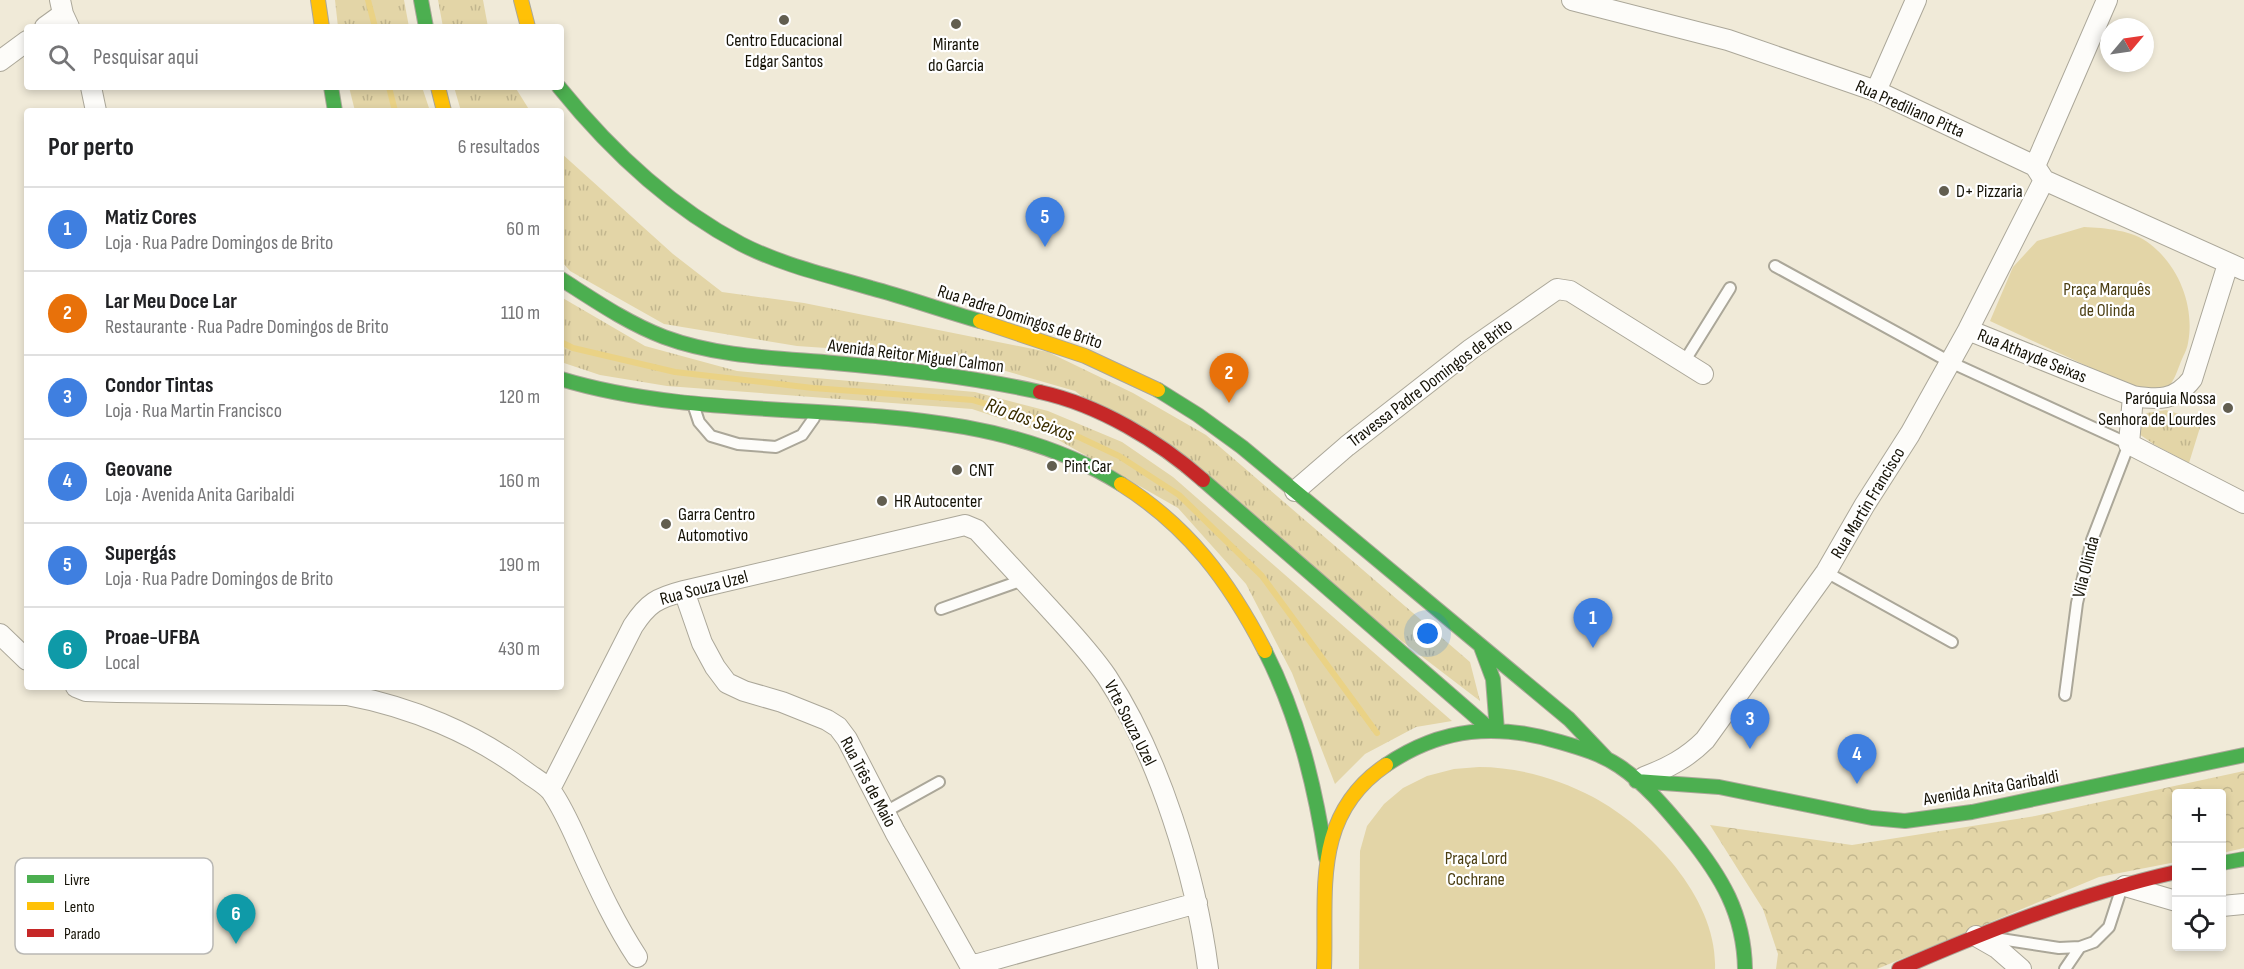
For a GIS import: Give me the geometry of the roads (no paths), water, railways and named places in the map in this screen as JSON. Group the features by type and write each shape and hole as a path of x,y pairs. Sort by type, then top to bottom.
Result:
{"main road":[{"path":"318,0 322,24"},
{"path":"421,0 425,24"},
{"path":"521,0 527,24"},
{"path":"331,90 334,108"},
{"path":"439,90 443,108"},
{"name":"Rua Padre Domingos de Brito","path":"561,90 582,118 664,194 717,230 772,258 1037,338 1093,359 1149,385 1191,409 1296,491 1569,718 1607,759"},
{"name":"Avenida Reitor Miguel Calmon","path":"564,281 629,321 664,337 698,347 730,354 916,370 996,382 1053,395 1109,416 1184,463 1494,730"},
{"path":"564,380 634,397 693,404 911,420 1003,435 1086,464 1122,484 1157,510 1193,542 1220,575 1243,612 1280,682 1298,729 1311,773 1326,858 1324,969"},
{"name":"Rua Padre Domingos de Brito","path":"1480,645 1493,679 1494,730"},
{"path":"1326,858 1350,799 1374,773 1400,755 1427,742 1494,730 1550,738 1607,759 1636,781 1686,833 1718,874 1733,902 1742,930 1746,954 1745,969"},
{"name":"Avenida Anita Garibaldi","path":"1636,781 1719,787 1872,818 1905,821 1972,812 2244,755"},
{"path":"2226,862 2244,859"},
{"path":"1899,969 2031,913 2123,885 2172,873"}],"street":[{"name":"Rua Prediliano Pitta","path":"1572,0 1728,40 1876,91 2039,173 2236,267"},
{"path":"1876,91 1916,0"},
{"name":"Rua Martin Francisco","path":"1636,781 1676,765 1693,753 1705,740 1826,572 1864,506 1910,434 1968,330 2039,173 2107,0"},
{"path":"49,24 64,14"},
{"path":"0,61 24,43"},
{"path":"92,90 95,108"},
{"path":"2236,267 2192,379 2183,391 2169,397 2152,399 2133,396 2128,444 2244,503"},
{"name":"Travessa Padre Domingos de Brito","path":"1296,491 1347,446 1471,349 1557,289 1570,291 1684,362"},
{"name":"Rua Athayde Seixas","path":"1968,330 2133,396"},
{"path":"1684,362 1703,374"},
{"name":"Vrte Souza Uzel","path":"965,525 977,531 1083,644 1108,678 1126,711 1147,753 1167,802 1197,903 1204,965"},
{"name":"Rua Souza Uzel","path":"550,789 633,626 645,607 662,597 684,591 965,525"},
{"name":"Rua Três de Maio","path":"684,591 702,643 727,683 744,691 782,702 838,727 847,739 971,968"},
{"path":"0,634 24,657"},
{"path":"84,690 347,695 381,702 434,720 516,764 550,789 565,815 619,929 637,957"},
{"path":"2123,885 2172,900"},
{"path":"971,968 1197,903"},
{"path":"2226,906 2244,904"},
{"path":"1976,936 1997,948 2021,969"}],"lane":[{"path":"1775,266 1950,362 2128,444"},
{"path":"1684,362 1730,288"},
{"path":"693,404 699,422 711,436 738,444 776,447 802,435 817,413"},
{"name":"Vila Olinda","path":"2065,695 2077,603 2092,540 2128,444"},
{"path":"1826,572 1952,642"},
{"path":"941,609 1023,580"},
{"path":"885,812 939,782"},
{"path":"1976,936 2059,948 2080,947 2094,942 2109,927 2123,885"},
{"path":"2065,969 2080,947"}],"waterway":[{"name":"Rio dos Seixos","path":"368,0 374,24"},
{"name":"Rio dos Seixos","path":"390,90 394,108"},
{"name":"Rio dos Seixos","path":"564,344 573,348 675,372 813,388 973,400 1047,422 1119,456 1179,495 1262,576 1377,733"}],"place":[{"name":"Centro Educacional Edgar Santos","path":"784,20"},
{"name":"Mirante do Garcia","path":"956,24"},
{"name":"D+ Pizzaria","path":"1944,191"},
{"name":"Supergás","path":"1045,247"},
{"name":"Lar Meu Doce Lar","path":"1229,403"},
{"name":"Paróquia Nossa Senhora de Lourdes","path":"2228,408"},
{"name":"Pint Car","path":"1052,466"},
{"name":"CNT","path":"957,470"},
{"name":"HR Autocenter","path":"882,501"},
{"name":"Garra Centro Automotivo","path":"666,524"},
{"name":"Matiz Cores","path":"1593,648"},
{"name":"Condor Tintas","path":"1750,749"},
{"name":"Geovane","path":"1857,784"},
{"name":"Proae-UFBA","path":"236,944"}],"park label":[{"name":"Praça Marquês de Olinda","path":"2107,299"},
{"name":"Praça Lord Cochrane","path":"1476,868"}]}
